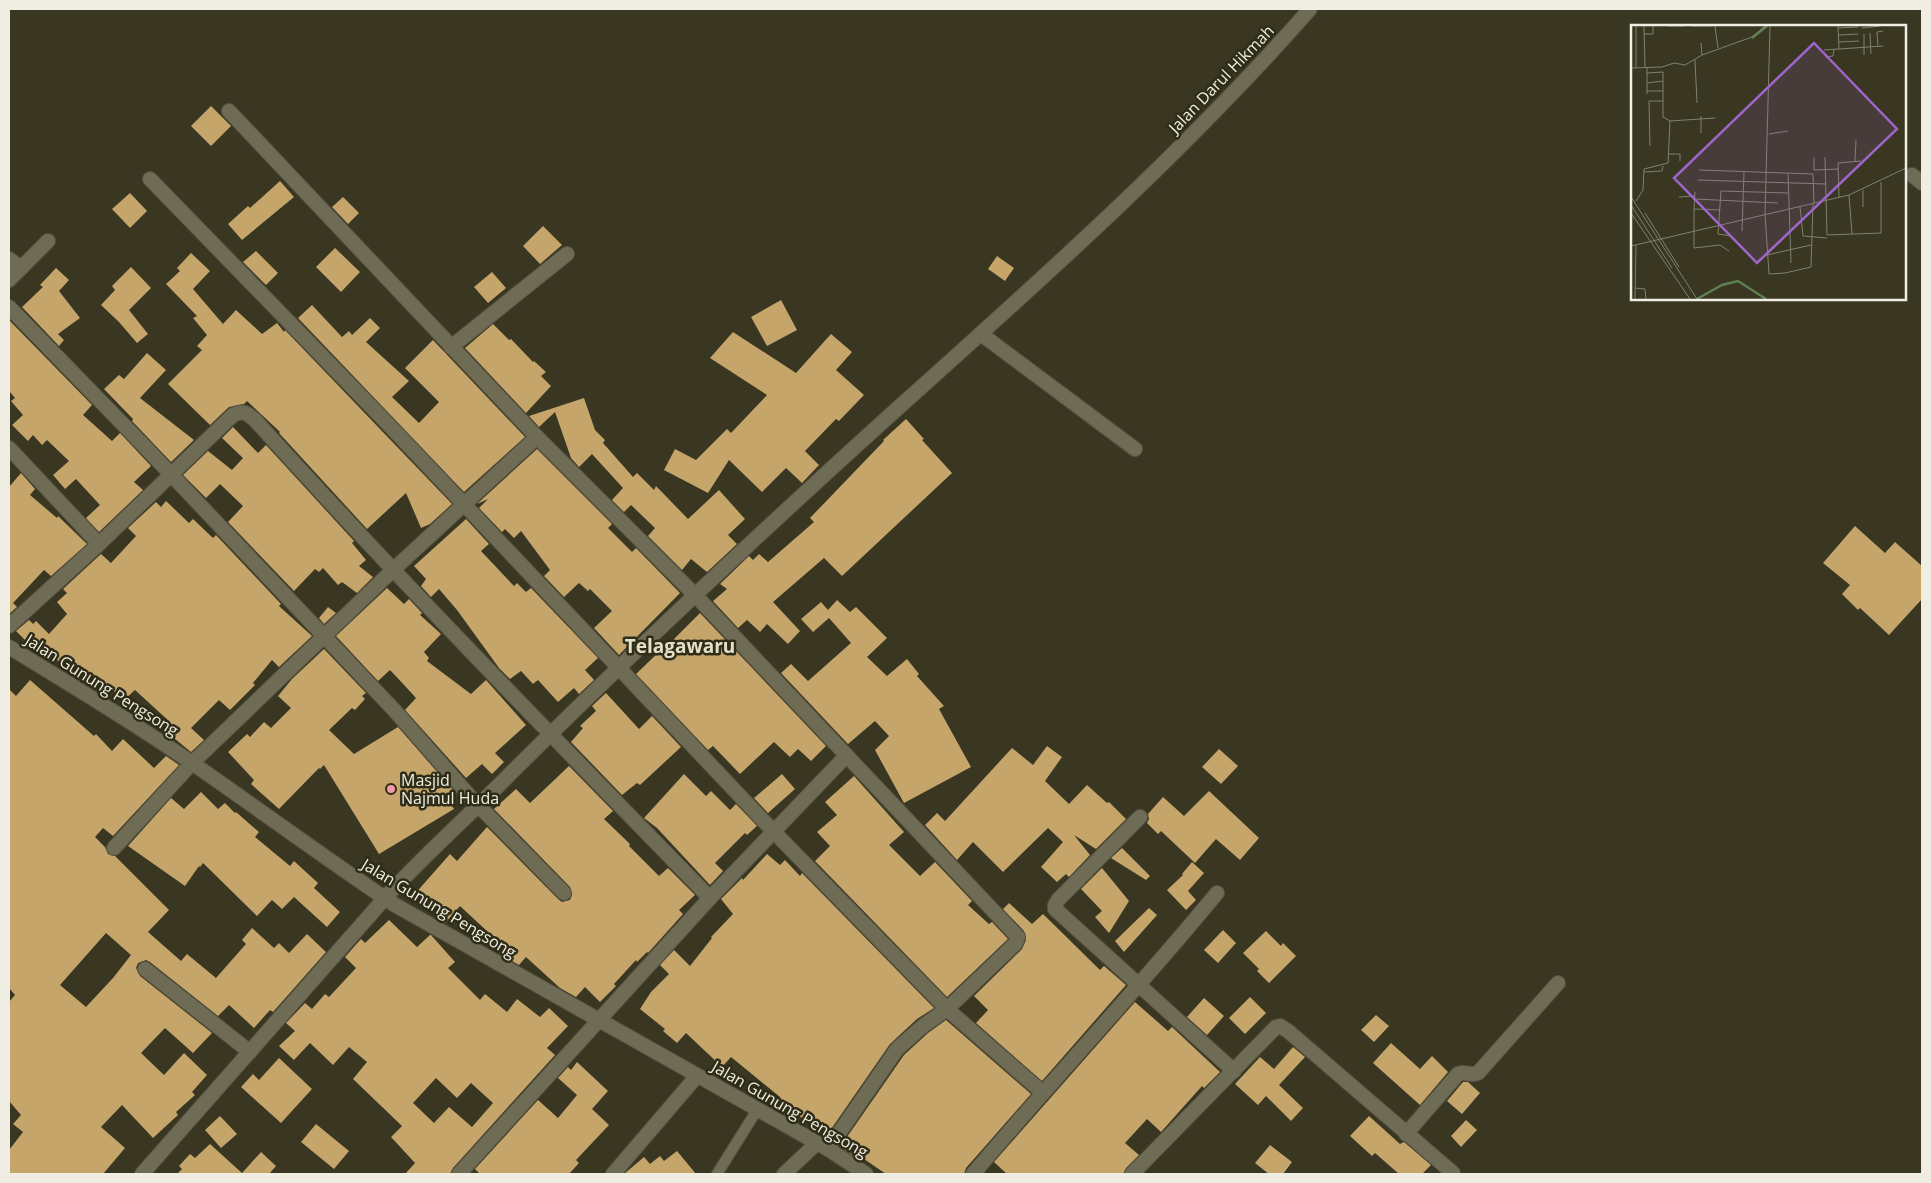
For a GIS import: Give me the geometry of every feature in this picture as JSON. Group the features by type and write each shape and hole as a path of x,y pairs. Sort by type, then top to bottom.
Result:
{"street":[{"name":"Jalan Darul Hikmah","path":"142,1174 385,898 618,668 1156,171 1231,96 1310,9"},
{"path":"229,111 537,438 696,596 1018,938 1016,943 947,1009 922,1026 897,1049 822,1146 784,1174"},
{"path":"150,179 465,505 775,833 947,1009 1042,1092"},
{"path":"9,280 48,241"},
{"path":"451,347 567,254"},
{"path":"9,258 21,268"},
{"path":"9,307 170,474 322,637 395,712 479,805 564,893"},
{"path":"981,334 1135,449"},
{"path":"9,626 99,544 233,415 239,412 247,413 550,734 710,898"},
{"path":"114,848 192,763 394,569 537,438"},
{"path":"9,448 99,544"},
{"name":"Jalan Gunung Pengsong","path":"9,647 122,716 192,763 340,869 385,898 598,1021 822,1146 866,1174"},
{"path":"459,1174 710,898 775,833 846,756"},
{"path":"1140,817 1054,905 1058,912 1234,1071"},
{"path":"973,1174 1042,1092 1139,986 1218,894"},
{"path":"145,969 250,1052"},
{"path":"1406,1134 1458,1074 1462,1072 1478,1073 1558,983"},
{"path":"1132,1174 1280,1026 1453,1173"},
{"path":"613,1174 697,1076"}],"lane":[{"path":"717,1174 757,1110"}],"building":[{"path":"211,106 231,126 211,146 191,126"},
{"path":"280,181 294,197 242,240 228,224 248,206 250,208"},
{"path":"130,193 147,211 130,228 112,209"},
{"path":"343,197 359,213 348,224 332,207"},
{"path":"543,226 562,245 540,264 523,246"},
{"path":"335,248 360,272 341,292 316,267"},
{"path":"256,251 278,273 266,285 243,262"},
{"path":"191,253 210,271 193,289 223,324 236,310 262,334 277,323 452,504 430,524 421,528 406,493 367,529 280,432 247,401 244,404 229,407 210,425 168,384 202,350 197,346 207,335 193,318 197,316 166,284 180,271 177,268"},
{"path":"997,256 1014,268 1005,281 988,269"},
{"path":"131,267 151,288 129,310 148,334 137,343 101,305 115,290 112,286"},
{"path":"56,268 69,280 59,291 80,318 58,334 64,340 59,346 22,307 43,287 40,285"},
{"path":"492,272 506,288 488,303 474,287"},
{"path":"781,300 797,330 767,346 751,317"},
{"path":"312,305 342,337 349,331 352,335 370,318 380,328 366,342 409,381 392,397 419,423 439,402 405,368 433,340 525,437 464,492 298,318"},
{"path":"9,320 92,405 83,415 112,441 120,433 151,466 134,482 143,490 99,532 86,518 100,505 76,479 65,489 53,475 69,461 47,440 42,445 33,435 28,441 12,425 23,415 11,401 15,398 9,391"},
{"path":"493,324 546,372 541,376 551,386 526,413 465,348"},
{"path":"733,332 796,373 831,334 852,352 836,370 864,395 839,421 836,419 805,451 819,465 802,483 786,468 762,492 729,460 708,493 664,470 675,449 696,460 727,429 731,433 767,395 710,358"},
{"path":"147,353 166,370 140,398 194,440 171,462 104,389 119,375 124,379"},
{"path":"584,398 595,430 605,440 603,443 633,477 637,473 654,490 656,486 688,519 719,490 745,519 728,535 737,544 707,572 691,559 682,570 648,536 655,528 631,505 624,512 612,500 623,488 592,454 579,467 571,458 555,412 539,427 529,416"},
{"path":"906,419 952,473 842,576 824,558 773,602 800,631 788,644 767,624 760,632 747,620 738,628 713,601 727,589 720,584 749,556 753,560 759,554 768,562 814,522 810,518 883,440"},
{"path":"233,427 258,453 266,445 354,541 352,543 366,560 359,566 373,577 357,593 342,582 338,585 323,568 319,572 315,569 294,591 228,522 243,506 220,484 206,498 183,475 208,451 232,470 243,458 222,438"},
{"path":"537,449 612,524 608,528 632,552 636,548 680,593 619,655 594,628 612,611 590,589 588,591 579,583 564,597 544,576 550,570 521,531 514,538 505,529 502,532 479,508 488,499 477,504"},
{"path":"21,473 35,489 30,495 57,518 58,516 87,544 51,576 44,570 13,603 17,607 9,614 9,487"},
{"path":"166,501 189,523 193,519 213,538 216,535 281,604 279,606 312,636 279,667 272,660 253,683 255,685 230,710 219,700 191,728 204,740 191,752 163,729 170,722 135,690 123,701 109,686 102,694 76,678 54,657 49,661 41,656 16,631 29,620 33,624 36,621 49,634 67,614 57,602 67,593 63,589 101,554 111,563 136,536 128,528 156,502 161,507"},
{"path":"466,519 489,544 481,551 514,586 517,583 526,592 531,588 598,658 585,670 594,680 579,694 574,688 558,702 538,680 533,684 521,671 510,679 499,668 457,610 439,589 431,597 421,586 426,579 414,566"},
{"path":"1855,526 1885,553 1895,542 1922,566 1922,599 1889,635 1860,608 1858,610 1842,594 1850,585 1823,563"},
{"path":"387,588 404,604 409,599 422,613 420,615 441,634 424,652 429,658 427,661 471,694 486,680 526,725 495,753 504,762 492,774 482,764 466,778 405,710 416,698 406,687 390,670 378,681 336,636"},
{"path":"837,600 850,612 856,607 887,638 867,657 887,676 907,659 919,674 917,676 944,706 939,709 971,767 904,803 875,750 889,736 875,721 848,744 781,673 791,664 808,681 851,643 829,618 813,632 801,619 821,602 828,610"},
{"path":"328,607 336,613 324,624 319,618"},
{"path":"700,613 826,746 811,761 798,749 790,757 774,742 740,774 713,746 708,750 636,674"},
{"path":"324,649 366,693 362,696 365,699 355,710 352,708 329,730 354,754 398,727 453,790 446,796 454,809 379,854 324,765 279,809 251,784 254,780 228,752 247,734 250,737 264,722 271,728 291,708 278,696 292,679"},
{"path":"30,680 94,736 96,734 112,751 123,739 154,768 166,756 179,765 113,836 103,828 95,837 105,847 108,854 115,856 169,910 148,932 181,961 187,954 216,978 246,944 242,940 252,928 274,948 279,943 289,953 307,934 326,952 273,1012 270,1010 254,1028 229,1005 218,1016 150,962 146,960 138,963 136,968 140,976 212,1033 193,1053 165,1028 141,1053 164,1075 184,1053 207,1075 192,1092 195,1095 176,1112 178,1115 153,1138 122,1105 101,1127 125,1148 103,1174 9,1174 9,1150 23,1132 13,1124 21,1115 9,1101 9,1002 15,995 9,988 9,689 16,696","holes":["106,933 131,955 86,1007 60,985"]},
{"path":"606,693 639,729 652,716 681,747 640,785 637,783 622,795 571,742 583,728 580,726 596,711 592,706"},
{"path":"1047,746 1062,757 1045,781 1069,804 1087,785 1107,803 1109,802 1126,819 1096,849 1074,835 1090,855 1069,877 1066,874 1057,882 1041,867 1063,842 1048,828 1003,872 973,842 957,860 925,825 937,813 945,821 1012,748 1033,765"},
{"path":"1219,749 1238,766 1221,784 1202,767"},
{"path":"569,766 613,811 604,819 630,844 629,846 659,876 668,868 695,895 679,910 683,914 648,953 637,962 636,960 614,984 616,986 600,1002 585,987 576,997 560,988 526,957 519,965 500,954 482,937 488,932 460,906 445,923 413,896 450,854 457,861 487,827 558,899 562,902 570,900 572,895 570,887 494,809 516,789 530,803"},
{"path":"684,774 706,796 711,791 730,810 736,804 757,826 747,835 745,833 715,863 723,871 710,885 657,828 644,818"},
{"path":"782,774 795,789 768,813 754,798"},
{"path":"854,776 904,832 889,845 920,876 935,862 972,901 968,905 989,924 992,922 1008,939 947,997 815,861 830,846 817,832 837,815 825,802"},
{"path":"1209,791 1259,838 1240,860 1216,839 1195,863 1161,831 1158,834 1147,823 1149,819 1148,814 1163,797 1184,816"},
{"path":"201,792 218,809 225,803 259,832 255,837 290,866 294,861 318,883 314,888 340,912 327,927 294,897 282,909 272,900 257,916 203,863 185,886 128,846 171,798 184,809"},
{"path":"1122,848 1150,876 1146,880 1111,858"},
{"path":"767,854 780,865 785,860 800,876 802,873 934,1008 917,1019 890,1044 827,1135 792,1111 787,1116 771,1107 780,1097 731,1057 722,1067 686,1033 677,1043 663,1031 665,1029 640,1009 651,992 669,974 660,965 674,950 690,966 711,937 733,914 721,899 742,878 743,880"},
{"path":"1192,862 1204,873 1188,891 1196,900 1186,910 1167,890 1183,875"},
{"path":"1102,868 1129,901 1109,933 1095,917 1102,911 1081,889"},
{"path":"1009,903 1032,924 1043,914 1100,970 1104,966 1126,985 1042,1081 976,1023 988,1010 974,996 1022,949 1026,940 1024,931 1003,909"},
{"path":"1149,908 1157,915 1124,952 1115,941"},
{"path":"389,920 417,947 431,935 455,962 448,968 480,1000 485,994 507,1012 517,999 540,1017 549,1008 568,1026 547,1048 555,1055 453,1168 450,1174 405,1174 415,1163 391,1137 402,1126 353,1079 367,1062 349,1047 333,1065 310,1043 294,1060 279,1046 295,1031 286,1023 305,1003 312,1009 325,994 329,997 356,968 345,957 361,939 365,943","holes":["436,1078 457,1098 471,1083 493,1103 472,1127 449,1107 434,1123 413,1103"]},
{"path":"1223,930 1236,943 1218,963 1204,950"},
{"path":"1266,931 1281,946 1283,943 1296,956 1269,983 1257,971 1259,969 1243,953"},
{"path":"1250,997 1266,1013 1245,1034 1229,1018"},
{"path":"1204,998 1224,1016 1207,1035 1187,1017"},
{"path":"1135,1002 1168,1031 1172,1027 1220,1072 1204,1088 1202,1086 1161,1132 1147,1119 1125,1143 1139,1155 1126,1168 1123,1174 1007,1174 994,1162"},
{"path":"1376,1015 1389,1026 1374,1042 1361,1030"},
{"path":"946,1020 1031,1094 966,1168 964,1174 886,1174 861,1157 859,1159 840,1147 904,1055 928,1033"},
{"path":"1391,1043 1420,1069 1432,1056 1448,1072 1420,1105 1373,1063"},
{"path":"1293,1047 1305,1057 1279,1085 1303,1108 1291,1121 1266,1096 1258,1105 1235,1084 1260,1057 1274,1069"},
{"path":"279,1058 312,1089 281,1123 241,1087 253,1074 259,1080"},
{"path":"577,1062 608,1091 592,1109 609,1125 576,1160 579,1163 569,1174 480,1174 475,1169 538,1100 558,1118 577,1095 558,1078 568,1067 571,1070"},
{"path":"1463,1082 1468,1082 1480,1093 1462,1114 1447,1101"},
{"path":"220,1116 237,1134 221,1148 205,1130"},
{"path":"1369,1116 1400,1144 1404,1142 1431,1165 1422,1174 1399,1174 1375,1153 1372,1156 1350,1136"},
{"path":"1466,1120 1477,1130 1461,1147 1451,1136"},
{"path":"316,1124 349,1151 334,1169 301,1142"},
{"path":"210,1144 242,1173 261,1152 276,1166 269,1174 177,1174 182,1169 179,1166 190,1154 195,1158"},
{"path":"1270,1145 1292,1162 1283,1174 1269,1174 1255,1163"},
{"path":"677,1151 696,1174 624,1174 644,1157 650,1164 660,1156 664,1161"}],"place":[{"name":"Masjid Najmul Huda","path":"391,789"}],"district":[{"name":"Telagawaru","path":"680,646"}]}
